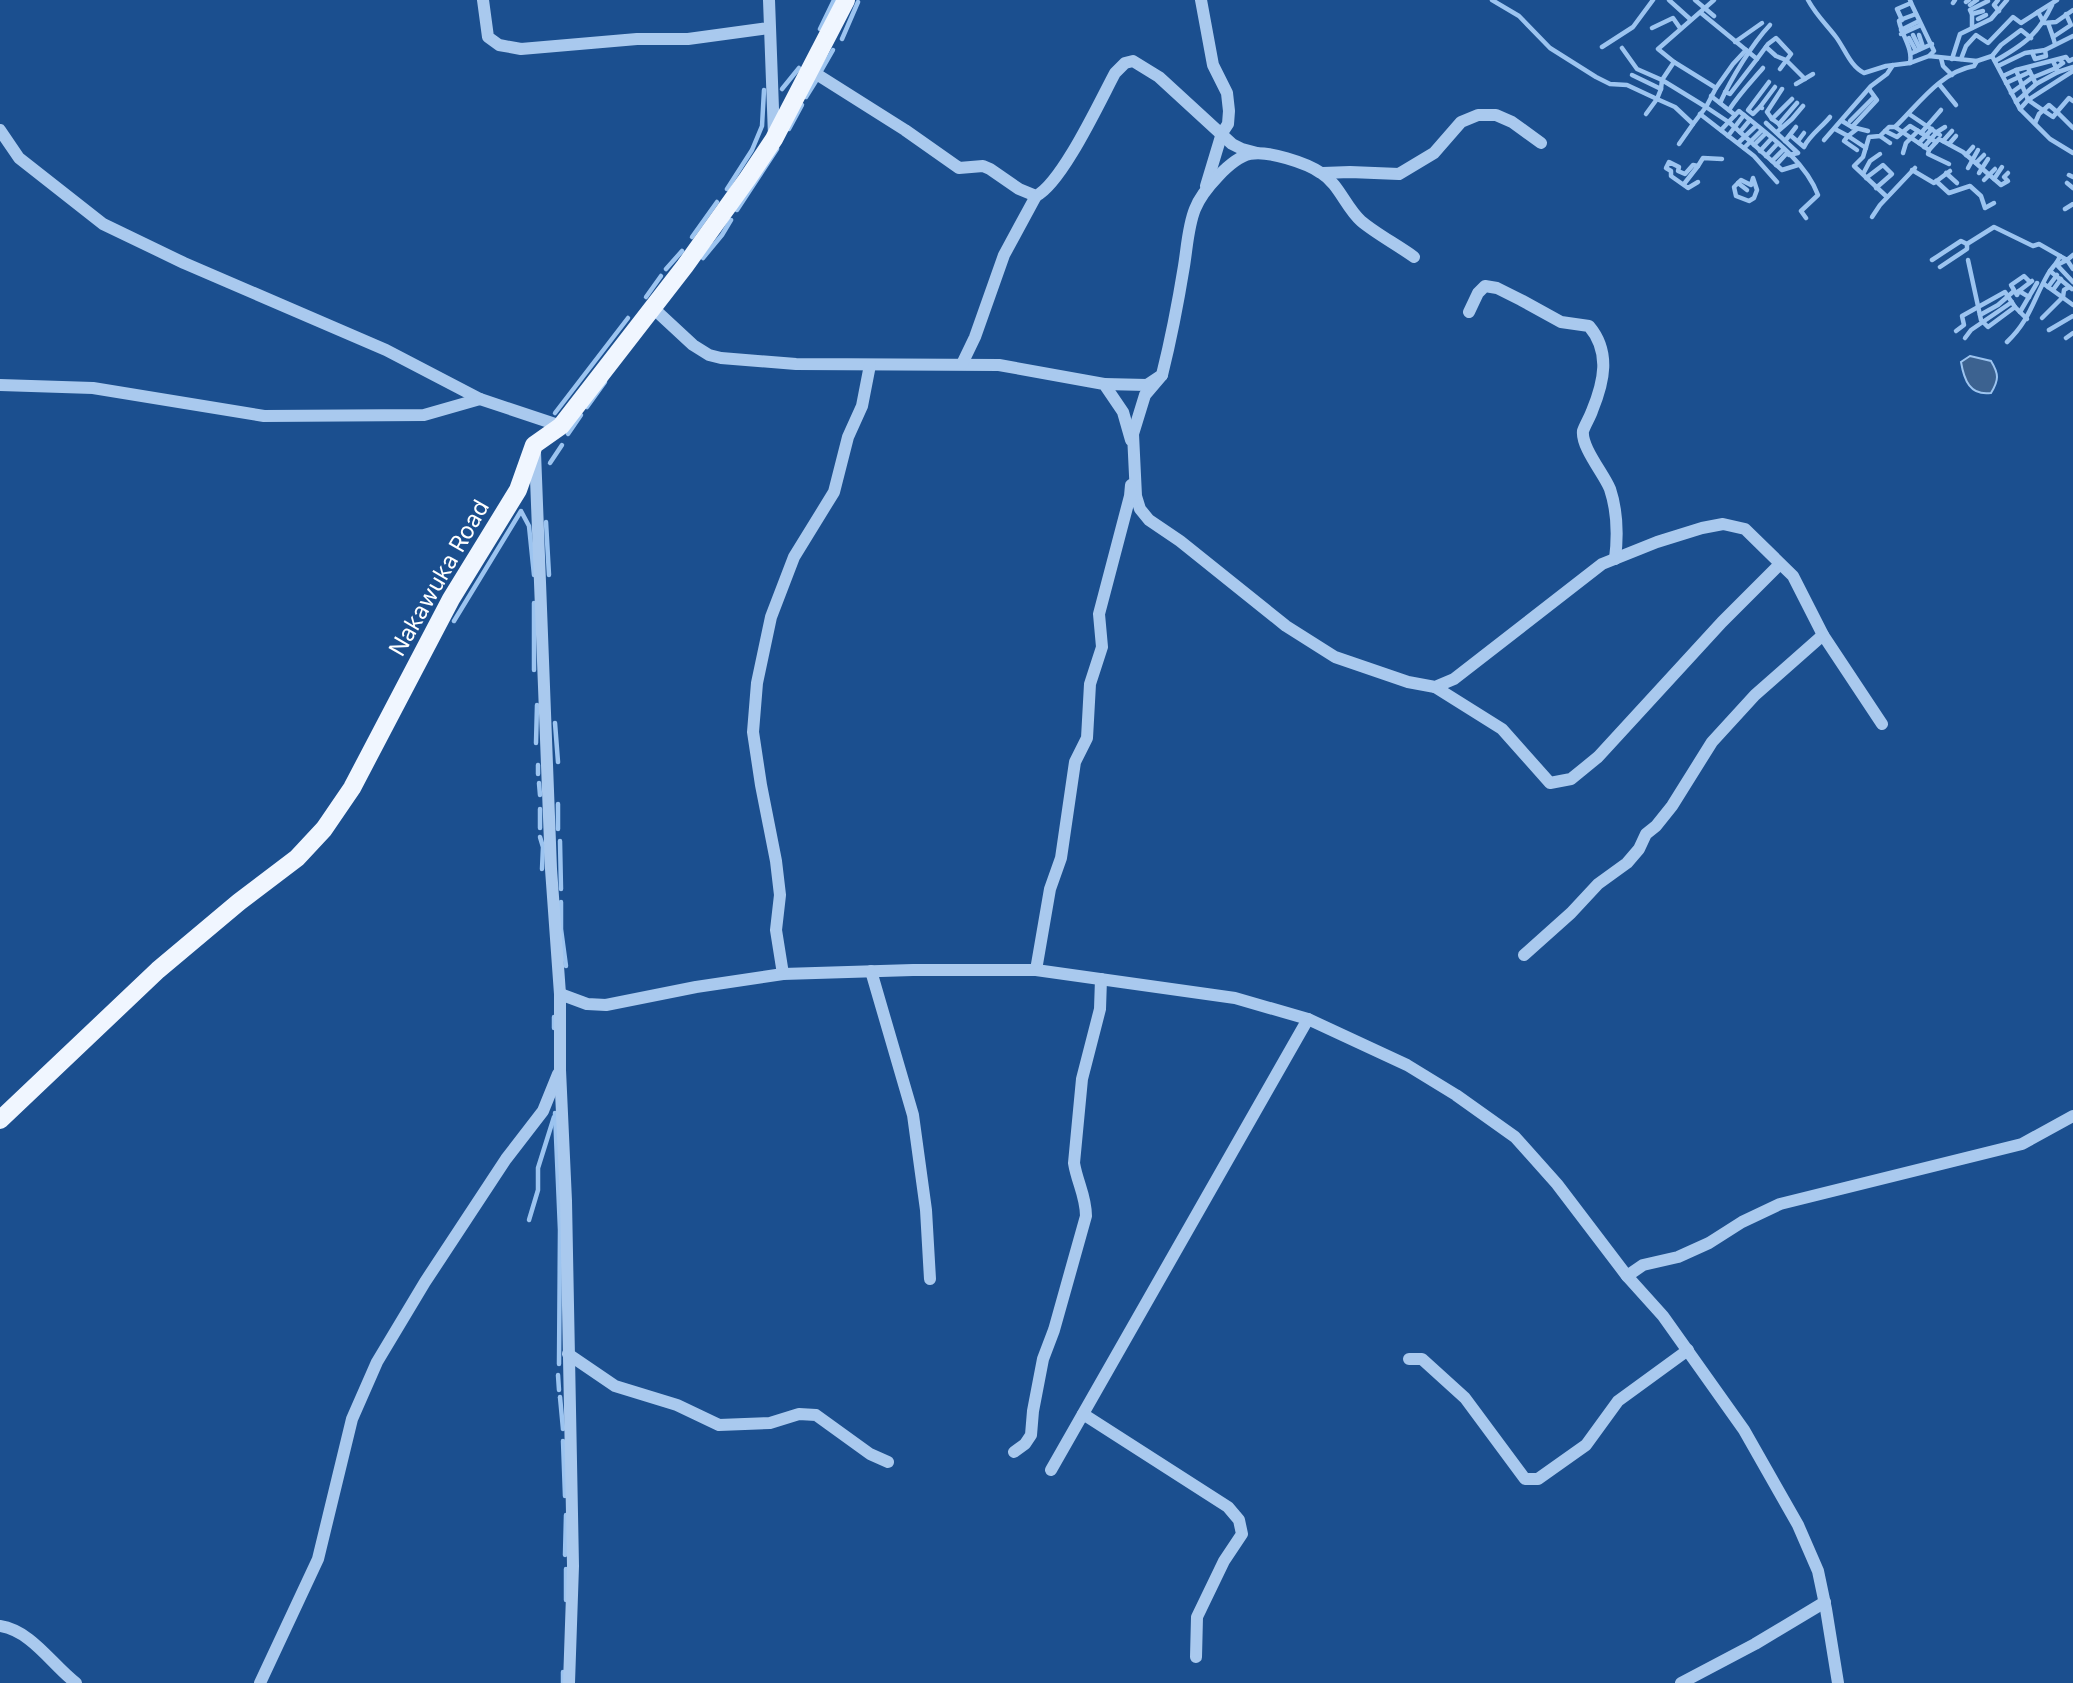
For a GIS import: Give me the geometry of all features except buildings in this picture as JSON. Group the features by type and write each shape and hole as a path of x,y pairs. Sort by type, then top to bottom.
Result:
{"main road":[{"path":"534,445 561,426 727,209 774,139 846,0"},
{"name":"Nakawuka Road","path":"0,1120 158,970 239,902 297,858 324,829 352,788 451,599 518,490 534,445"}],"street":[{"path":"483,0 488,37 492,43 507,48 547,48 637,39 688,39 769,28"},
{"path":"769,0 774,139"},
{"path":"1201,0 1213,65 1227,93 1230,111 1205,190 1194,211 1174,329 1162,375 1145,395 1133,434 1136,496 1140,509 1149,520 1286,626 1335,657 1408,682 1435,687 1502,729 1550,783 1572,779 1598,757 1679,668 1780,564"},
{"path":"962,364 975,337 1004,255 1036,196 1043,193 1062,167 1115,74 1125,63 1133,61 1158,77 1232,144 1302,164 1323,173 1399,174 1434,153 1461,122 1478,115 1496,115 1512,122 1541,143"},
{"path":"810,70 959,168 983,166 1019,189 1036,196"},
{"path":"0,130 19,158 103,224 184,263 386,349 480,399 561,426"},
{"path":"1205,190 1234,163 1247,154 1257,153"},
{"path":"1323,173 1361,221 1414,257"},
{"path":"1469,312 1478,293 1485,286 1497,288 1560,322 1589,326 1598,336 1604,374 1583,432 1585,442 1609,486 1618,531 1615,559"},
{"path":"652,307 693,345 709,355 722,358 796,364 999,365 1104,384 1147,385 1162,375"},
{"path":"783,974 775,930 780,895 776,860 753,732 757,690 771,617 794,557 834,492 848,437 862,406 870,365"},
{"path":"1036,970 1050,889 1061,858 1075,762 1087,738 1090,684 1102,647 1099,614 1130,496 1133,447 1123,412 1104,384"},
{"path":"0,385 93,388 264,416 418,415 438,413 480,399"},
{"path":"534,445 551,869 560,994 560,1070 566,1201 573,1566 569,1683"},
{"path":"1435,687 1454,679 1602,565 1646,546 1723,524 1745,529 1793,576 1824,635 1882,724"},
{"path":"1618,531 1633,546 1646,546"},
{"path":"1524,955 1571,913 1598,884 1627,863 1639,849 1646,834 1672,806 1712,742 1755,695 1824,635"},
{"path":"557,957 568,989 587,1004"},
{"path":"560,994 587,1004 606,1005 696,987 783,974 1036,970 1235,998 1308,1019 1407,1065 1456,1095 1515,1137 1557,1184 1627,1276 1663,1316 1744,1430 1798,1525 1818,1571 1838,1683"},
{"path":"871,971 913,1115 925,1198 930,1279"},
{"path":"1014,1452 1025,1444 1031,1435 1043,1359 1054,1330 1086,1216 1086,1202 1074,1163 1082,1079 1100,1009 1101,979"},
{"path":"1051,1470 1308,1019"},
{"path":"260,1683 318,1559 352,1419 377,1362 425,1282 506,1160 543,1111 560,1070"},
{"path":"1627,1276 1643,1265 1678,1257 1709,1244 1742,1222 1780,1204 2022,1144 2073,1116"},
{"path":"1409,1359 1422,1359 1465,1398 1525,1479 1538,1479 1586,1445 1618,1401 1688,1350"},
{"path":"568,1354 615,1386 677,1405 719,1425 770,1423 799,1414 816,1415 870,1454 888,1462"},
{"path":"1083,1414 1228,1507 1239,1520 1242,1534 1224,1562 1197,1617 1196,1657"},
{"path":"1681,1683 1755,1644 1825,1602"},
{"path":"0,1626 10,1628 34,1643 76,1683"}],"water":[{"path":"1970,356 1991,361 1994,366 1997,377 1991,393 1978,392 1966,381 1961,362"}],"waterway":[{"path":"820,29 834,0"},
{"path":"1492,0 1519,16 1550,48 1596,77 1610,84 1627,85 1657,99 1661,89"},
{"path":"1602,47 1633,27 1653,0"},
{"path":"1669,0 1690,19"},
{"path":"1695,0 1714,16"},
{"path":"1622,48 1637,69 1662,80 1674,62 1658,49 1714,0"},
{"path":"1808,0 1851,62 1864,73 1929,56 1977,61 1992,56 2020,109 2050,139 2073,153"},
{"path":"1910,0 1911,3 1897,9 1902,20 1899,21 1900,26 1909,47 1910,63"},
{"path":"1970,5 1977,0"},
{"path":"1998,0 1994,5 1999,11"},
{"path":"1952,59 1960,34 1991,19 2007,0"},
{"path":"2057,0 2038,12 2044,23 2056,22 2073,10"},
{"path":"1972,14 1970,10 1988,1"},
{"path":"842,39 858,2"},
{"path":"1911,3 1934,51 1930,55"},
{"path":"1995,61 2029,38 2052,5"},
{"path":"1972,28 1972,14 1983,11"},
{"path":"1961,59 1966,46 1976,35 1988,43 2013,17 2021,23 2038,12"},
{"path":"1701,13 1757,59 1776,38 1791,54 1780,69"},
{"path":"1900,20 1916,14"},
{"path":"2055,44 2053,37 2071,25 2066,14"},
{"path":"1978,19 1986,15"},
{"path":"1652,28 1673,18 1680,28"},
{"path":"1901,30 1919,21"},
{"path":"1735,42 1762,23"},
{"path":"2048,23 2053,37"},
{"path":"1720,103 1742,62 1770,25"},
{"path":"1901,34 1921,25"},
{"path":"1992,56 2001,45 2021,30 2031,38"},
{"path":"1913,35 1920,49"},
{"path":"1919,35 1923,47"},
{"path":"1998,66 2025,53 2045,50 2073,36"},
{"path":"1909,38 1916,51"},
{"path":"1912,53 1932,44"},
{"path":"1766,47 1786,60 1805,79"},
{"path":"821,71 833,50"},
{"path":"1716,88 1746,50"},
{"path":"2032,52 2035,59 2046,56 2045,50"},
{"path":"2003,76 2066,57 2069,61 2073,59"},
{"path":"1941,58 1943,66 1952,75"},
{"path":"1725,92 1730,94 1757,59"},
{"path":"2034,77 2056,68 2063,63 2060,60"},
{"path":"1887,197 1854,166 1863,157 1869,137 1880,136 1889,127 1895,127 1940,82 1962,69 1974,66 1977,61"},
{"path":"2053,61 2058,72 2073,67"},
{"path":"1674,62 1716,88 1706,107 1730,123 1782,170 1798,165"},
{"path":"1824,140 1893,65"},
{"path":"782,89 799,68"},
{"path":"1729,110 1763,68"},
{"path":"2028,68 2036,84 2058,72"},
{"path":"2016,70 2028,100 2053,117 2057,112 2073,128"},
{"path":"2020,109 2028,100 2073,71"},
{"path":"2006,83 2030,72"},
{"path":"1796,84 1813,74"},
{"path":"1632,75 1661,89 1662,80 1706,107 1693,124"},
{"path":"2011,93 2033,77"},
{"path":"806,97 816,81"},
{"path":"1760,107 1753,114 1748,110 1769,82"},
{"path":"1939,84 1956,105"},
{"path":"2016,102 2036,84"},
{"path":"1762,108 1760,107 1775,87"},
{"path":"1772,119 1767,112 1782,89"},
{"path":"1852,127 1877,100 1869,89"},
{"path":"727,189 752,150 762,126 764,90"},
{"path":"1711,96 1735,115"},
{"path":"1850,121 1874,97"},
{"path":"2035,123 2039,114 2049,105 2057,112 2069,98 2073,101"},
{"path":"1646,114 1657,99 1675,107 1693,124 1679,144"},
{"path":"1779,124 1772,119 1792,99"},
{"path":"1780,126 1797,103"},
{"path":"789,129 802,105"},
{"path":"1777,132 1803,106"},
{"path":"1921,133 1941,110"},
{"path":"1721,130 1739,111 1795,159 1818,195 1801,211 1806,218"},
{"path":"1700,114 1754,156 1777,182"},
{"path":"1909,114 1940,135"},
{"path":"1728,136 1744,115"},
{"path":"1790,135 1804,147 1830,117"},
{"path":"1740,132 1750,120"},
{"path":"1842,121 1868,131"},
{"path":"1766,123 1798,153 1789,155"},
{"path":"1738,143 1756,126"},
{"path":"1885,131 1897,137 1910,126 1936,142"},
{"path":"1785,141 1796,127"},
{"path":"1895,127 1929,150 1928,154 1949,164"},
{"path":"1924,147 1945,127"},
{"path":"1835,129 1848,136 1857,129"},
{"path":"1919,143 1932,129"},
{"path":"1744,148 1761,131"},
{"path":"1903,153 1906,143 1918,131"},
{"path":"1943,141 1952,131"},
{"path":"1798,141 1804,133"},
{"path":"1754,145 1765,134"},
{"path":"1848,136 1866,148"},
{"path":"1848,136 1844,141 1857,150"},
{"path":"1880,136 1890,143"},
{"path":"1949,144 1956,136"},
{"path":"1760,151 1771,139"},
{"path":"1929,150 1939,139 1963,152 2001,185 2008,181 2004,177 2008,173"},
{"path":"1766,156 1777,144"},
{"path":"1966,155 1973,147"},
{"path":"737,210 777,149"},
{"path":"1772,161 1783,150"},
{"path":"1968,168 1978,150"},
{"path":"1776,165 1787,153"},
{"path":"1863,174 1870,161 1880,154"},
{"path":"1976,163 1984,155"},
{"path":"1698,182 1688,188 1671,176 1671,171 1666,168 1669,162 1685,174 1693,165 1698,166 1703,158 1722,159"},
{"path":"1979,173 1988,159"},
{"path":"1866,178 1883,165 1892,174 1876,188"},
{"path":"1684,184 1698,166"},
{"path":"1994,179 2002,167"},
{"path":"1872,217 1915,168"},
{"path":"1984,180 1995,169"},
{"path":"1912,170 1934,183 1950,171"},
{"path":"1946,173 1957,183"},
{"path":"2069,175 2073,177"},
{"path":"1753,178 1757,190 1754,198 1749,201 1736,196 1734,187 1741,180 1751,185 1753,178"},
{"path":"1936,181 1949,193 1970,186 1981,196 1985,208 1994,203"},
{"path":"1738,183 1747,190"},
{"path":"2067,183 2073,188"},
{"path":"692,237 717,202"},
{"path":"2065,209 2073,204"},
{"path":"703,258 731,220"},
{"path":"1932,260 1961,241 1967,244 1994,227 2033,246 2039,244 2067,260 2073,255"},
{"path":"1940,267 1967,249 1967,244"},
{"path":"666,269 682,251"},
{"path":"2007,342 2026,318 2060,256"},
{"path":"1968,260 1981,320 1988,327 2015,307 2027,319"},
{"path":"2073,269 2067,260 2057,265 2073,282"},
{"path":"2050,271 2072,289"},
{"path":"2048,287 2057,275"},
{"path":"646,297 661,276"},
{"path":"2019,291 2017,295 2011,285 2024,276 2030,282"},
{"path":"2053,290 2061,279"},
{"path":"2029,297 2019,291 2032,281"},
{"path":"2020,312 2037,283"},
{"path":"2044,284 2073,305"},
{"path":"2042,318 2069,287"},
{"path":"1980,315 1998,305 2014,291"},
{"path":"1956,331 1964,325 1962,316 2005,292 2015,307"},
{"path":"1965,338 1971,330 2012,302"},
{"path":"2049,330 2073,316"},
{"path":"555,413 628,318"},
{"path":"2066,338 2073,333"},
{"path":"587,407 605,382"},
{"path":"568,434 581,415"},
{"path":"550,463 562,445"},
{"path":"454,621 521,511 529,526 534,575"},
{"path":"546,522 549,575"},
{"path":"534,603 534,670"},
{"path":"536,743 537,705"},
{"path":"555,723 558,762"},
{"path":"538,765 538,774"},
{"path":"539,783 540,795"},
{"path":"558,804 558,829"},
{"path":"540,809 540,828"},
{"path":"540,837 543,847 542,869"},
{"path":"560,841 561,889"},
{"path":"561,902 561,929 566,966"},
{"path":"554,1017 554,1028"},
{"path":"555,1113 560,1230 559,1364"},
{"path":"529,1220 538,1190 538,1168 554,1117"},
{"path":"558,1375 559,1390"},
{"path":"560,1397 563,1429"},
{"path":"563,1441 565,1496"},
{"path":"565,1555 566,1515"},
{"path":"566,1569 566,1600"},
{"path":"563,1672 563,1683"}]}
